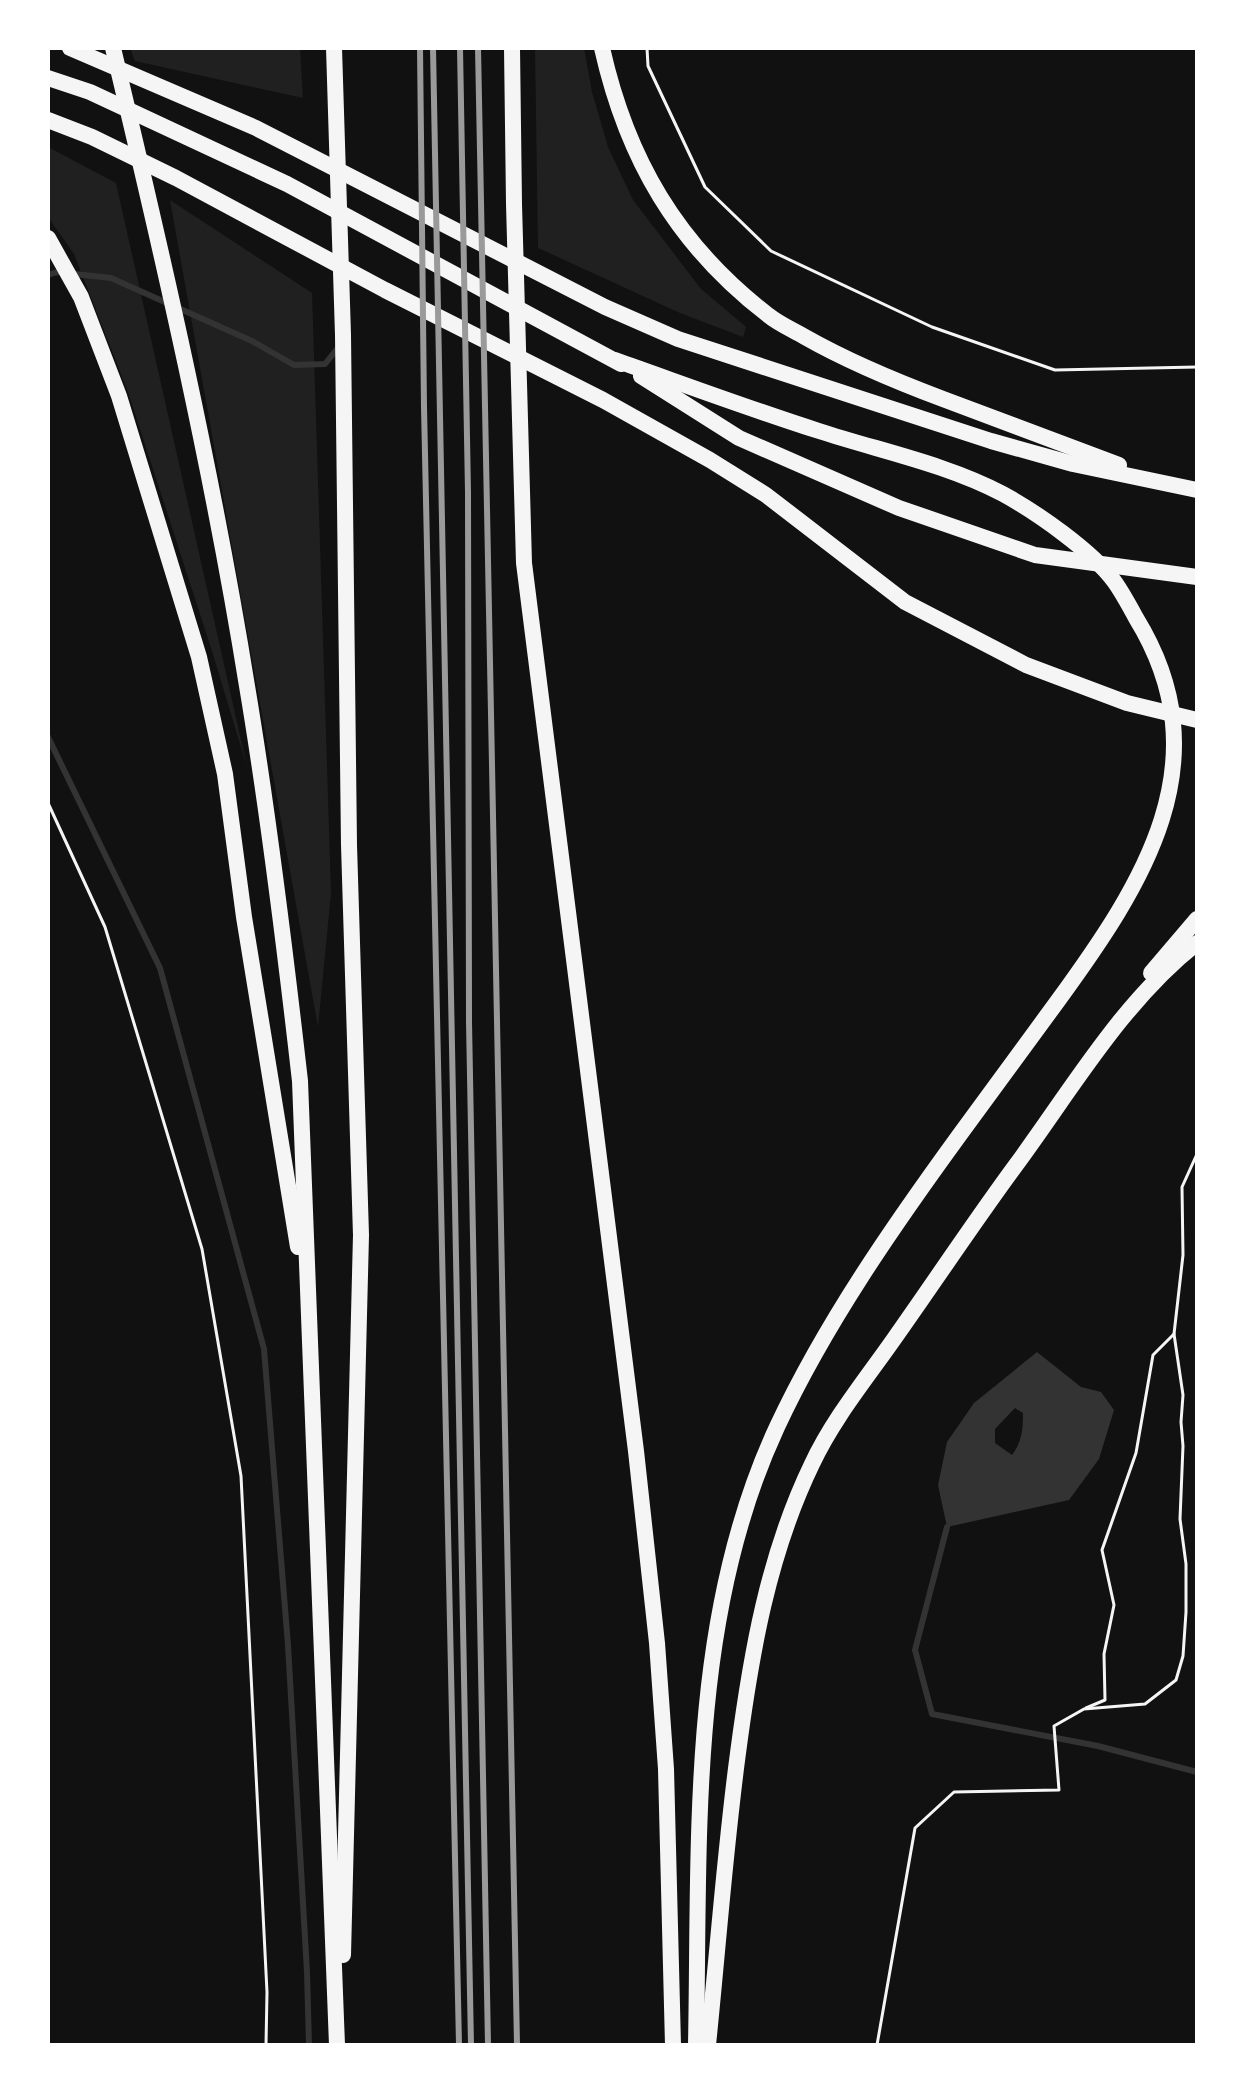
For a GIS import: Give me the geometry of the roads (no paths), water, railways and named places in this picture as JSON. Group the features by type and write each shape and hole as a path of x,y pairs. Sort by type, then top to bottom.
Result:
{"highway":[{"path":"70,48 214,108 605,307 691,343 991,441 1073,464 1197,490"},
{"path":"113,48 183,357 248,687 284,938 300,1081 339,2045"},
{"path":"334,48 343,335 349,845 361,1235 339,2045"},
{"path":"512,48 524,563 636,1451 657,1643 666,1769 673,2045"},
{"path":"602,48 620,113 660,200 683,233 769,317 837,355 901,383 1166,483"},
{"path":"48,78 90,92 154,120 287,184 609,357 739,438 899,508 1035,555 1197,577"},
{"path":"48,120 92,137 278,231 385,290 603,400 710,460 766,495 905,602 1026,665 1127,703 1197,720"},
{"path":"50,241 81,297 119,396 199,657 225,774 244,917 310,1320"},
{"path":"609,357 821,432 938,467 1002,493 1057,528 1112,578 1146,633 1160,664 1169,696 1175,754 1170,788 1154,845 1128,899 894,1226 810,1364 777,1427 750,1494 730,1564 716,1636 702,1777 696,2045"},
{"path":"1073,1086 1140,985 1197,919"},
{"path":"708,2045 732,1800 747,1687 771,1574 789,1517 812,1462 979,1214 1073,1086 1152,984 1197,943"}],"waterway":[{"path":"48,275 57,272 111,278 252,341 294,365 325,364 337,349"},
{"path":"48,737 160,968 264,1349 288,1645 309,2045"},
{"path":"947,1527 915,1650 932,1714 1098,1746 1197,1772"}],"railway":[{"path":"420,48 424,407 459,2045"},
{"path":"433,48 471,2045"},
{"path":"460,48 468,492 469,1022 488,2045"},
{"path":"478,48 517,2045"}]}
